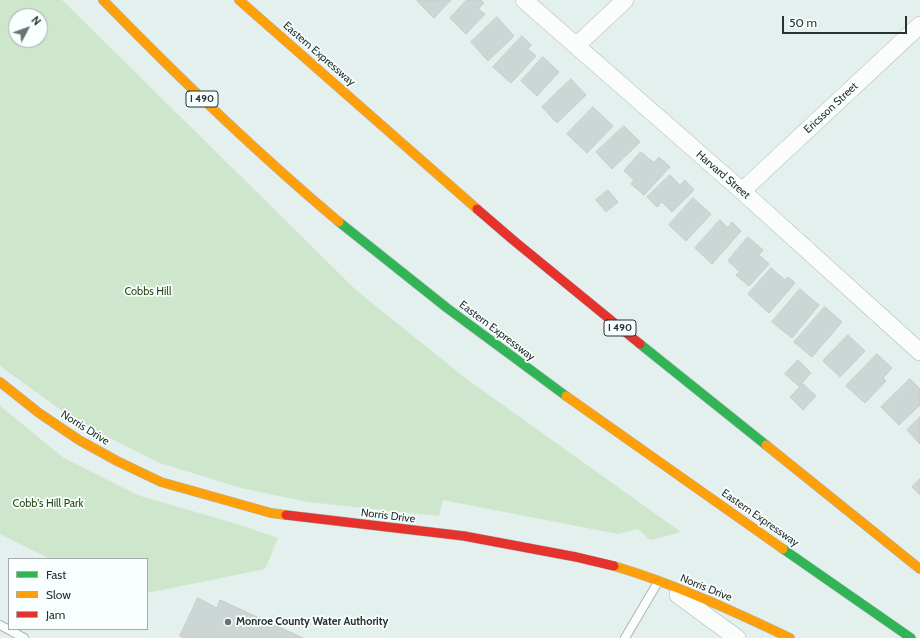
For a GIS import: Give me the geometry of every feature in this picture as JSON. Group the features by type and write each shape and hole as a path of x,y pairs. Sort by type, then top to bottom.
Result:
{"main road":[{"name":"Eastern Expressway","path":"103,0 184,82 251,146 326,212 415,284 489,341 588,413 910,638"},
{"name":"Eastern Expressway","path":"239,0 467,200 596,308 920,569"},
{"path":"252,0 328,78"},
{"name":"Norris Drive","path":"0,382 39,413 79,440 117,462 161,482 271,513 464,536 511,544 615,566 659,581 722,607 790,638"}],"street":[{"name":"Harvard Street","path":"524,0 916,342"},
{"path":"576,46 624,0"},
{"name":"Ericsson Street","path":"742,191 920,25"},
{"path":"659,581 737,638"}],"lane":[{"path":"625,638 659,581"},
{"path":"9,630 24,638"}],"green space":[{"name":"Cobbs Hill","path":"0,0 62,0 356,290 465,378 681,532 650,540 638,529 618,534 443,500 439,516 308,502 241,488 160,463 79,423 0,366"},
{"name":"Cobb's Hill Park","path":"0,406 64,458 137,495 237,524 278,538 265,569 148,593 148,558 48,558 0,534"}],"building":[{"path":"451,0 434,18 417,1"},
{"path":"467,0 480,0 484,3 478,9 485,14 466,34 450,18"},
{"path":"497,17 514,36 488,61 471,42"},
{"path":"522,36 531,45 528,49 536,56 511,83 493,67"},
{"path":"543,57 559,72 537,96 521,81"},
{"path":"571,79 586,95 557,123 542,107"},
{"path":"593,107 613,126 587,153 567,134"},
{"path":"624,126 640,142 612,169 596,152"},
{"path":"641,152 654,163 659,157 670,167 644,195 631,184 634,180 624,171"},
{"path":"670,175 680,185 685,180 694,190 672,212 662,202 657,207 647,197"},
{"path":"608,190 618,202 606,212 596,200"},
{"path":"693,198 711,214 686,241 669,225"},
{"path":"720,220 728,228 732,222 741,231 712,264 695,248"},
{"path":"748,237 763,250 759,255 769,264 749,286 736,275 740,272 728,261"},
{"path":"771,268 785,280 788,277 795,283 769,313 748,294"},
{"path":"800,289 819,305 792,338 772,322"},
{"path":"825,307 842,322 812,357 794,342"},
{"path":"848,335 865,351 840,377 823,361"},
{"path":"877,354 892,368 883,378 886,381 865,403 846,386"},
{"path":"798,360 811,373 802,383 816,396 803,410 790,397 800,387 785,374"},
{"path":"910,379 920,389 920,405 899,425 881,407"},
{"path":"920,417 920,444 907,430"},
{"path":"920,479 920,495 912,487"},
{"name":"Monroe County Water Authority","path":"198,598 217,608 220,600 303,638 184,638 180,636"}],"traffic: fast":[{"path":"339,222 447,308 566,396"},
{"path":"640,344 766,445"},
{"path":"783,549 911,638"}],"traffic: slow":[{"path":"103,0 218,114 308,196 339,222"},
{"path":"239,0 477,209"},
{"path":"0,382 39,413 79,440 117,461 161,482 271,513 286,515"},
{"path":"566,396 783,549"},
{"path":"766,445 920,569"},
{"path":"614,566 659,581 725,608 790,638"}],"traffic: jam":[{"path":"477,209 640,344"},
{"path":"286,515 464,536 576,557 614,566"}],"place":[{"name":"Monroe County Water Authority","path":"228,622"}]}
